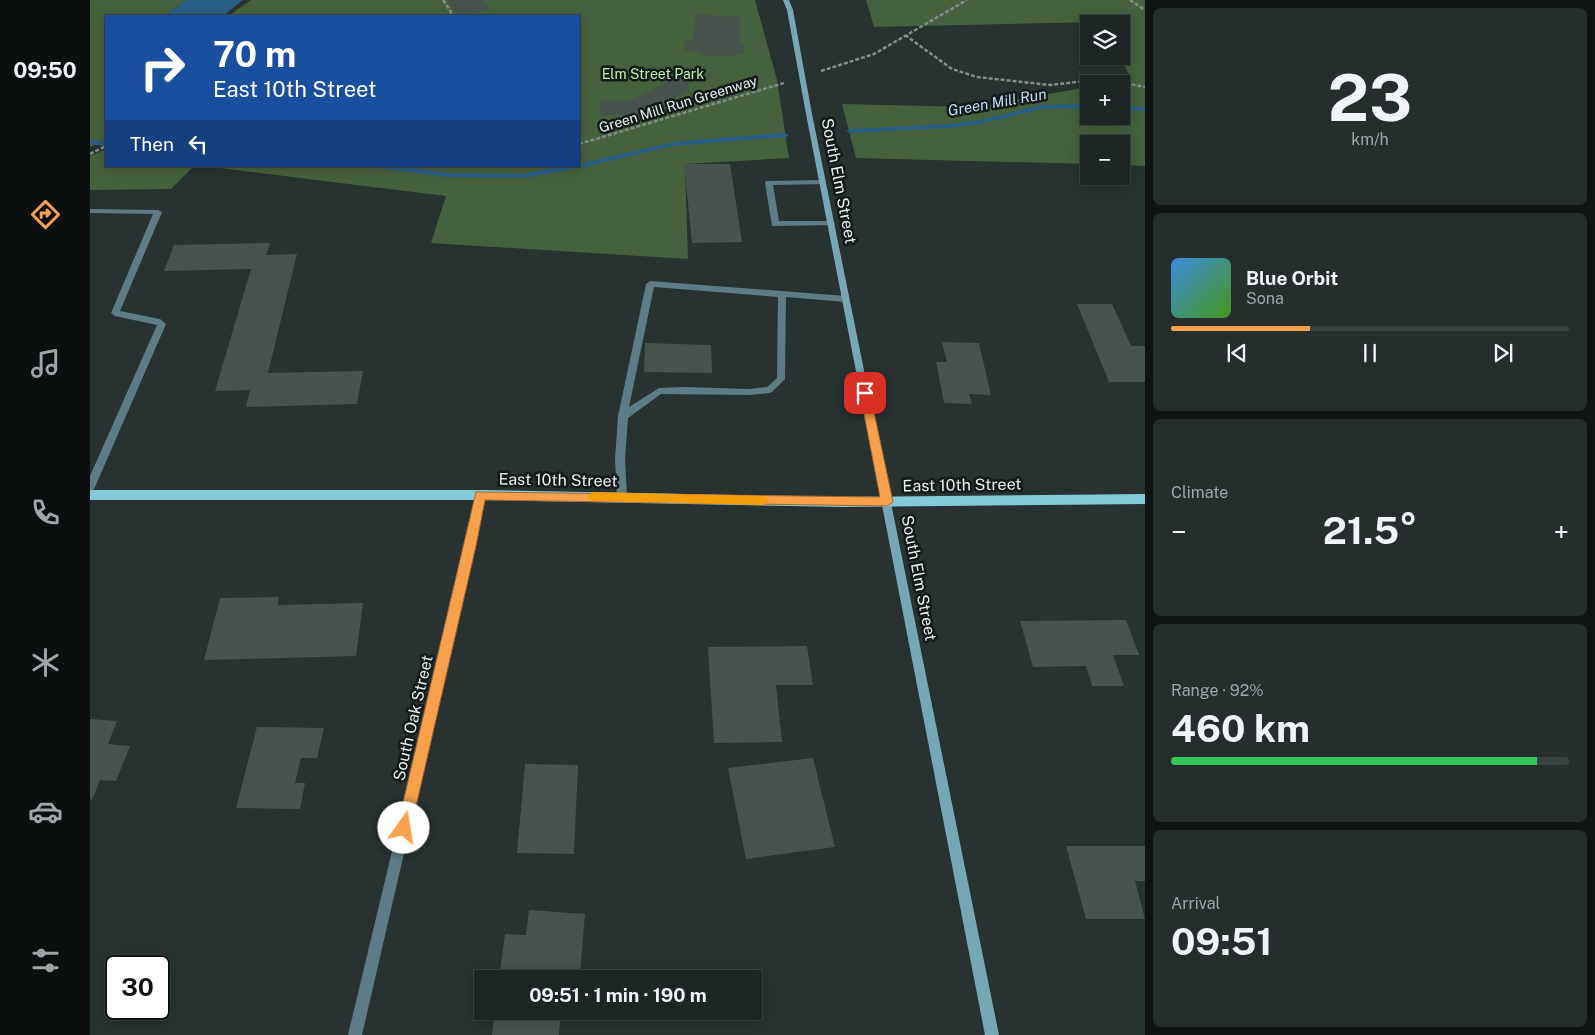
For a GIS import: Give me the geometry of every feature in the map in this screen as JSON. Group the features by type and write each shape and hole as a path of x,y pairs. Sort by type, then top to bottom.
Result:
{"main road":[{"name":"East 10th Street","path":"90,495 480,495 887,502 1145,499"}],"street":[{"name":"South Elm Street","path":"786,0 790,10 992,1035"},
{"name":"South Elm Street","path":"790,10 792,0"},
{"path":"823,182 769,182 775,224 831,223"},
{"path":"90,211 158,212 116,313 162,324 90,487"},
{"path":"622,497 620,459 623,416 650,284 846,299"},
{"path":"623,416 659,391 749,392 770,390 781,379 782,294"},
{"name":"South Oak Street","path":"355,1035 470,546 480,495"}],"path":[{"path":"443,0 451,12 449,15"},
{"path":"828,68 874,54 967,0"},
{"path":"1130,0 1145,10"},
{"path":"905,36 952,69 977,77 1050,85 1104,79 1145,87"},
{"name":"Green Mill Run Greenway","path":"580,144 783,83"},
{"path":"90,154 105,146"}],"green space":[{"path":"90,0 186,0 166,15 105,15 105,140 90,147"},
{"name":"Elm Street Park","path":"251,0 755,0 777,80 789,158 685,164 688,259 431,243 446,196 212,167 580,167 580,15 229,15"},
{"path":"866,0 1145,0 1145,166 1130,165 1130,135 1080,135 1080,164 856,158 842,104 972,107 1080,89 1080,125 1130,125 1130,79 1132,79 1124,65 1130,65 1130,15 1080,15 1080,22 874,27"},
{"path":"105,149 105,167 193,167 171,189 90,190 90,156"}],"water":[{"path":"186,0 243,0 224,15 166,15"}],"building":[{"path":"447,0 483,0 490,10 463,15 457,15"},
{"path":"696,14 740,17 739,44 744,44 744,54 733,54 733,57 702,55 703,52 684,50 685,41 693,41"},
{"path":"665,70 690,71 688,91 637,116 599,115 601,100 628,101 664,84"},
{"path":"684,164 730,164 742,242 692,243"},
{"path":"270,243 266,255 297,254 268,373 363,371 357,404 246,407 250,390 215,391 251,269 164,271 174,245"},
{"path":"1077,304 1112,304 1131,346 1145,346 1145,382 1109,382"},
{"path":"942,342 979,343 991,395 969,394 972,404 944,403 936,362 947,362"},
{"path":"645,343 711,345 712,373 644,372"},
{"path":"279,597 278,605 363,603 356,656 204,660 220,598"},
{"path":"1126,620 1139,655 1113,655 1124,686 1092,686 1086,666 1033,667 1020,621"},
{"path":"807,646 813,685 776,685 782,742 714,743 708,647"},
{"path":"90,719 117,721 108,744 130,746 116,781 100,780 92,800 90,799"},
{"path":"257,727 324,728 317,758 301,758 295,783 305,783 300,809 236,808"},
{"path":"813,758 835,847 746,859 728,768"},
{"path":"525,764 578,765 574,854 517,853"},
{"path":"1066,846 1145,846 1145,881 1135,881 1145,919 1086,919"},
{"path":"529,910 585,914 580,970 500,970 505,934 526,935"},
{"path":"494,1020 560,1020 559,1035 492,1035"}],"waterway":[{"name":"Green Mill Run","path":"850,131 950,126 980,122 1041,107 1080,106"},
{"name":"Green Mill Run","path":"1130,108 1145,109"},
{"name":"Green Mill Run","path":"580,166 673,144 784,135"},
{"name":"Green Mill Run","path":"90,142 105,144"},
{"name":"Green Mill Run","path":"385,167 449,175 523,176 571,167"}],"slow traffic":[{"path":"592,497 764,500"}],"route":[{"path":"404,828 470,546 480,495 887,502 865,393"}]}
